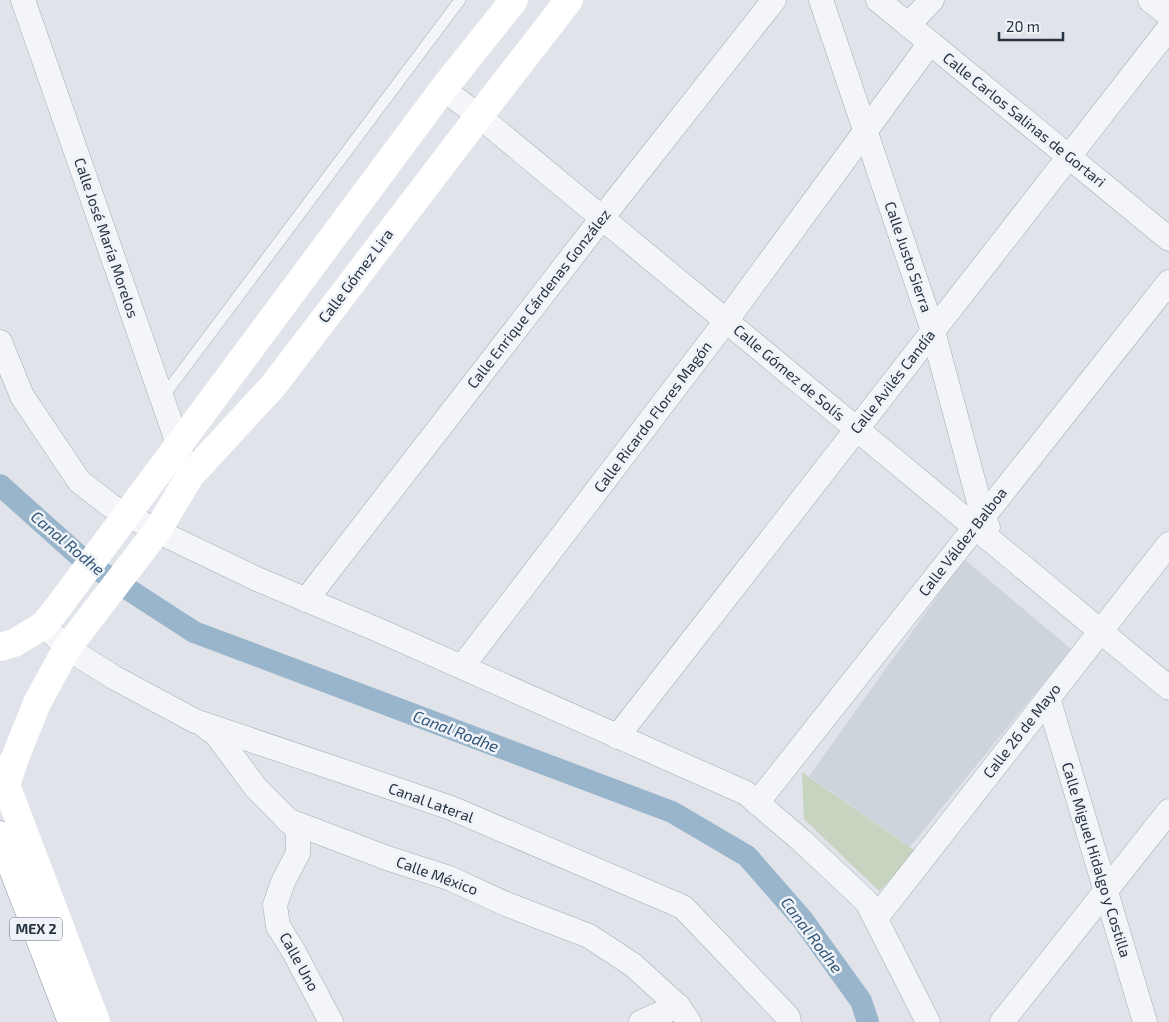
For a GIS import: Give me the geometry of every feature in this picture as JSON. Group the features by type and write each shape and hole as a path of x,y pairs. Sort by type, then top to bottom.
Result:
{"main road":[{"path":"0,646 14,642 51,615 443,89 514,0"},
{"name":"Calle Gómez Lira","path":"3,777 15,758 37,703 75,637 150,541 190,476 273,386 478,116 569,0"},
{"path":"3,777 96,1022"},
{"name":"MEX 2","path":"0,835 72,1022"}],"street":[{"name":"Calle José María Morelos","path":"24,0 190,476"},
{"name":"Calle Enrique Cárdenas González","path":"306,600 602,218 774,0"},
{"name":"Calle Justo Sierra","path":"821,0 933,331 979,522 997,545 1101,631"},
{"name":"Calle Carlos Salinas de Gortari","path":"878,0 1169,239"},
{"path":"908,25 932,0"},
{"path":"1150,0 1169,15"},
{"name":"Calle Avilés Candía","path":"617,737 1169,28"},
{"name":"Calle Ricardo Flores Magón","path":"462,667 726,321 930,43"},
{"name":"Calle Gómez de Solís","path":"443,89 857,429 979,522"},
{"name":"Calle Váldez Balboa","path":"757,803 1169,282"},
{"path":"0,342 22,396 79,480 111,506 120,524 150,541 257,579 462,667 746,793 802,841 867,902 928,1022"},
{"name":"Calle 26 de Mayo","path":"876,918 1169,544"},
{"name":"Canal Lateral","path":"51,615 115,678 195,722 451,808 683,906 788,1017 789,1022"},
{"path":"1101,631 1169,688"},
{"name":"Calle Miguel Hidalgo y Costilla","path":"1048,698 1145,1022"},
{"name":"Calle México","path":"195,722 216,734 256,788 287,820 387,858 449,878 506,904 589,936 633,965 684,1014"},
{"path":"1002,1022 1169,811"},
{"name":"Calle Uno","path":"287,820 298,830 298,853 283,882 275,905 278,926 331,1022"},
{"path":"641,1022 684,1014"}],"lane":[{"path":"162,398 460,0"}],"shaded area":[{"path":"964,559 1071,649 910,847 809,776"}],"green space":[{"path":"802,772 917,852 879,891 804,819"}],"waterway":[{"name":"Canal Rodhe","path":"0,485 86,562 194,632 672,812 747,856 802,919 861,1001 868,1022"}]}
